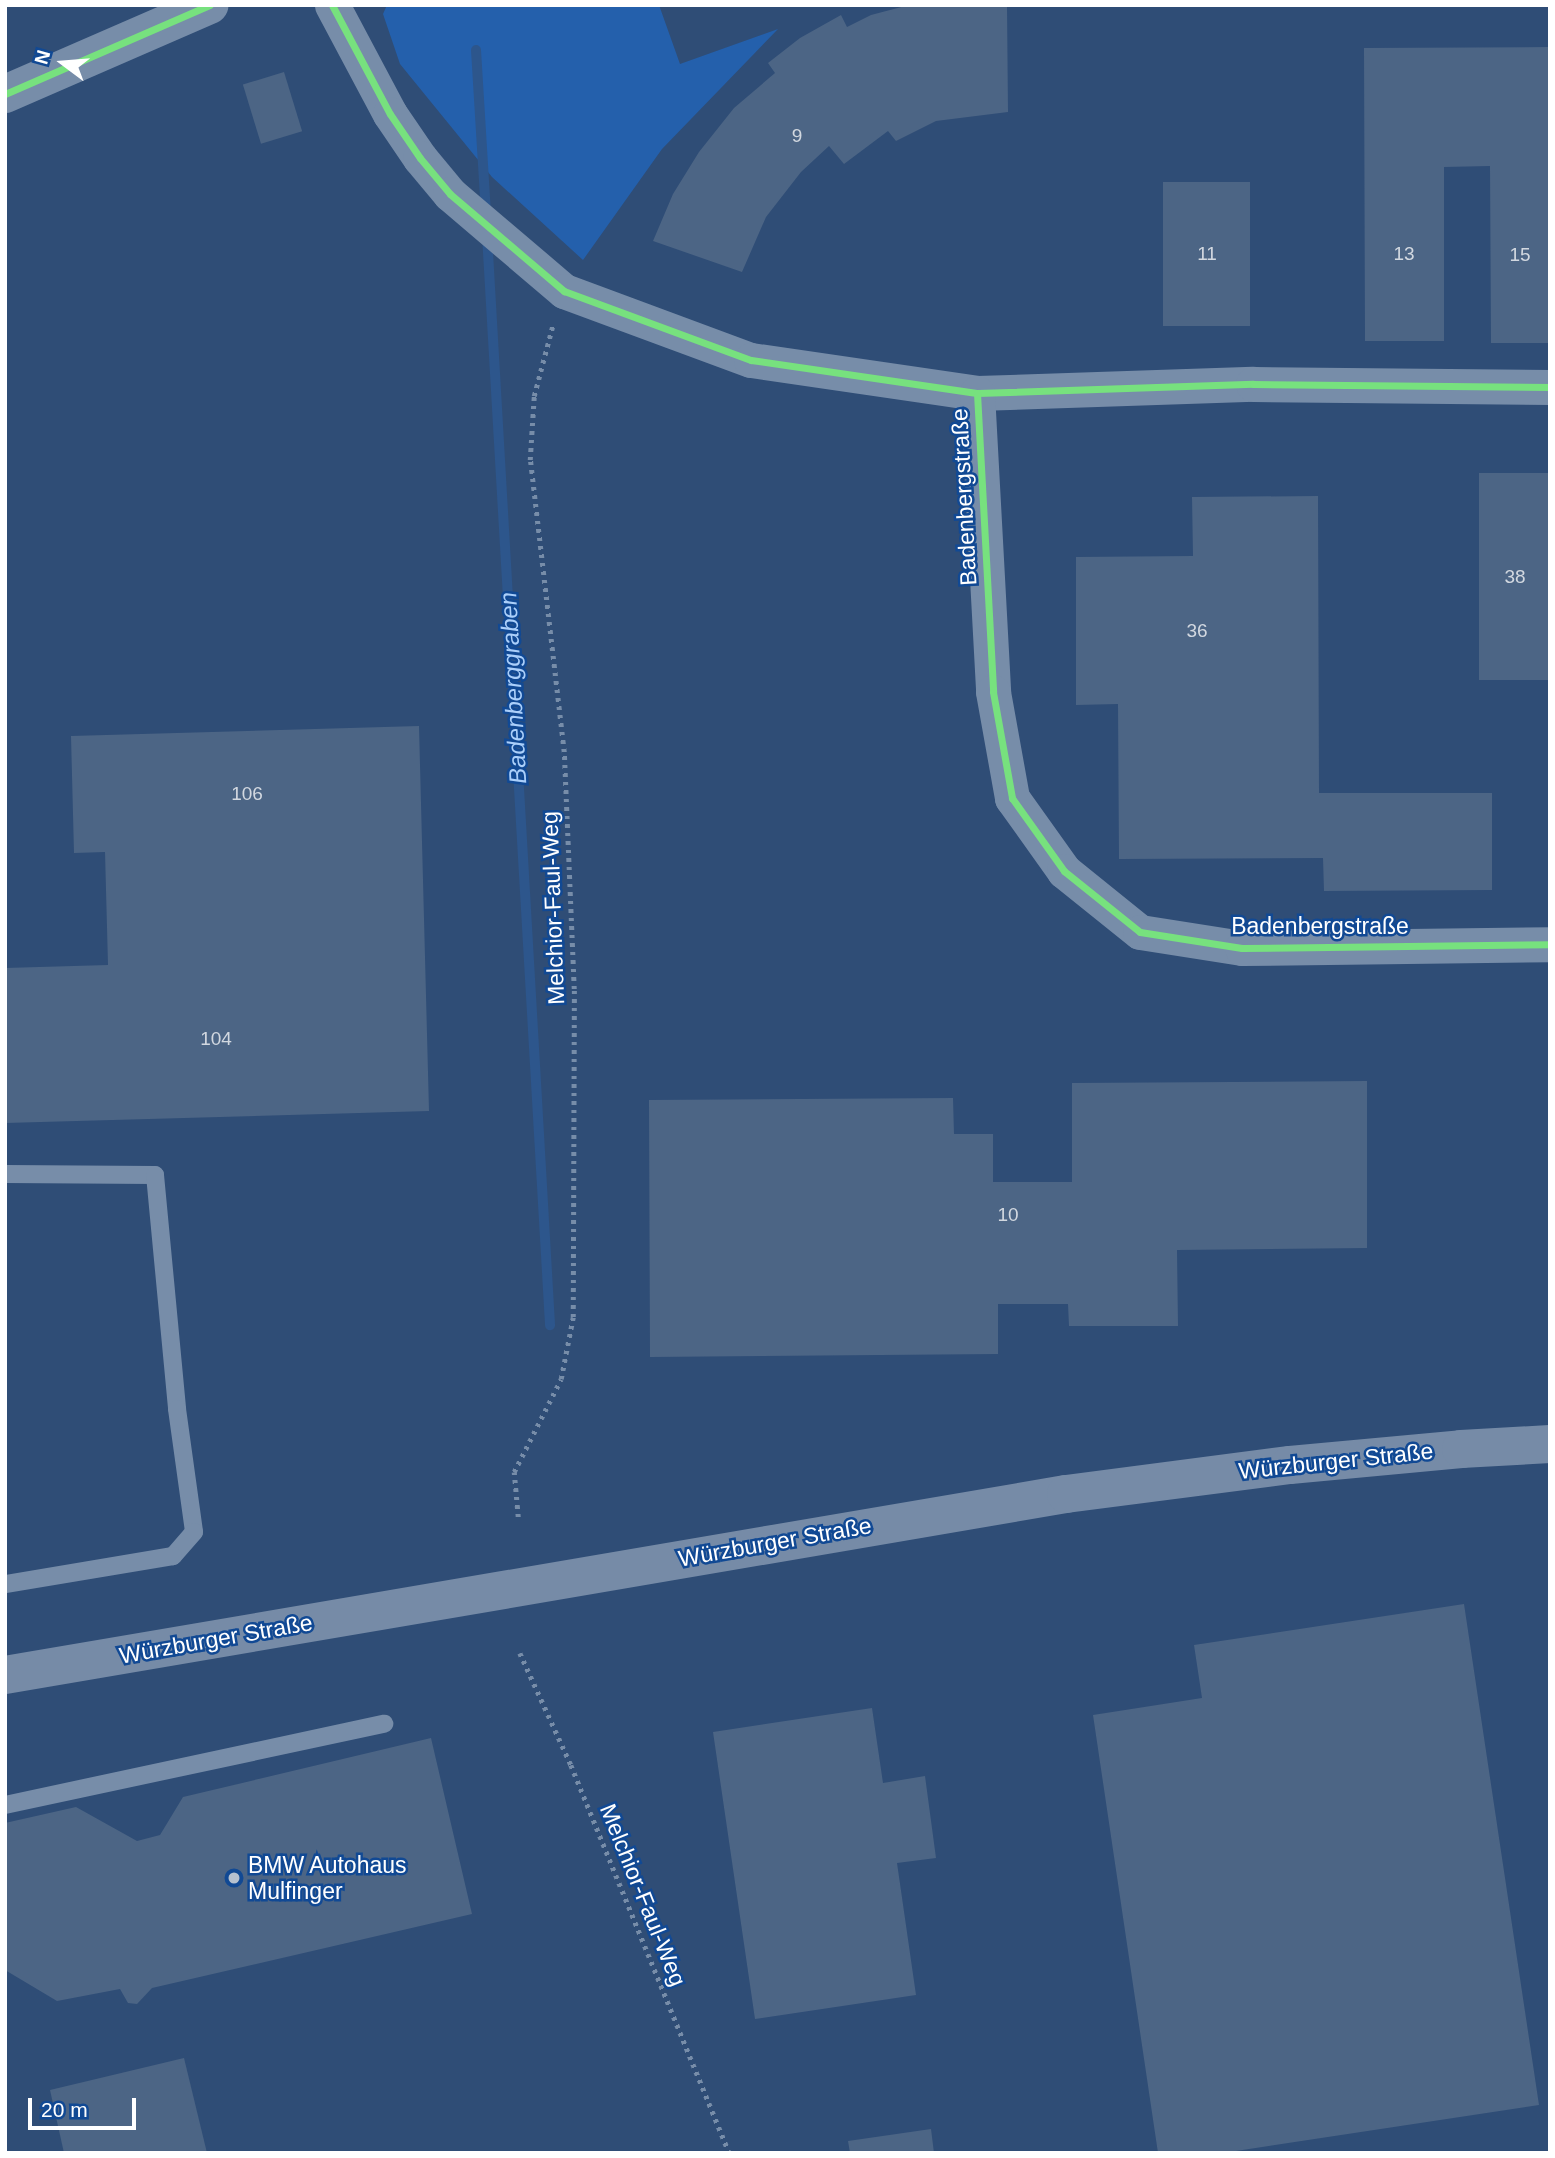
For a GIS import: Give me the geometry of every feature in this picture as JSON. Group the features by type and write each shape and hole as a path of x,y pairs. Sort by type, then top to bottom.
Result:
{"main road":[{"name":"Würzburger Straße","path":"5,1675 852,1528 1066,1494 1290,1465 1461,1448 1550,1444"}],"street":[{"path":"5,94 210,5"},
{"name":"Badenbergstraße","path":"332,5 390,114 450,194 564,291 751,360 976,393 1253,384 1550,387"},
{"name":"Badenbergstraße","path":"976,393 993,692 1012,798 1064,871 1140,932 1242,948 1550,944"}],"lane":[{"path":"5,1174 155,1175 177,1409 194,1532 173,1556 5,1584"},
{"path":"5,1805 384,1724"}],"shaded area":[{"path":"387,5 659,5 680,64 778,29 662,149 583,260 492,177 400,64 383,14"}],"building":[{"path":"909,5 1007,5 1008,112 936,121 896,141 888,131 844,164 829,146 801,172 766,217 742,272 653,241 673,194 699,152 734,108 775,73 768,63 800,38 841,15 847,27 871,15"},
{"path":"1550,47 1550,343 1491,343 1490,166 1444,167 1444,341 1365,341 1364,48"},
{"path":"284,72 302,131 261,144 243,85"},
{"path":"1163,182 1250,182 1250,326 1163,326"},
{"path":"1479,473 1550,473 1550,680 1479,680"},
{"path":"1318,496 1319,793 1492,793 1492,890 1324,891 1323,858 1119,859 1118,704 1076,705 1076,557 1193,556 1192,497"},
{"path":"419,726 429,1111 5,1123 5,968 108,965 105,852 74,853 71,736"},
{"path":"1367,1081 1367,1248 1177,1250 1178,1326 1069,1326 1068,1304 998,1304 998,1354 650,1357 649,1100 953,1098 954,1134 993,1134 993,1182 1072,1182 1072,1083"},
{"path":"1464,1604 1539,2105 1223,2153 1158,2153 1093,1715 1202,1698 1194,1645"},
{"path":"872,1708 883,1783 925,1776 936,1858 897,1863 916,1995 755,2019 713,1732"},
{"name":"BMW Autohaus Mulfinger","path":"431,1738 472,1914 152,1988 137,2004 128,2003 120,1989 57,2001 5,1970 5,1823 76,1807 137,1841 160,1835 183,1797"},
{"path":"184,2058 207,2153 64,2153 50,2090"},
{"path":"931,2129 934,2153 850,2153 848,2141"}],"waterway":[{"name":"Badenberggraben","path":"476,50 486,215"},
{"name":"Badenberggraben","path":"487,235 550,1325"}],"cycle path":[{"path":"5,94 210,5"},
{"path":"332,5 390,114 420,158 450,194 564,291 751,360 977,393 1253,384 1550,387"},
{"path":"977,393 993,692 1012,798 1064,871 1140,932 1242,948 1550,944"}],"place":[{"name":"BMW Autohaus Mulfinger","path":"234,1878"}]}
